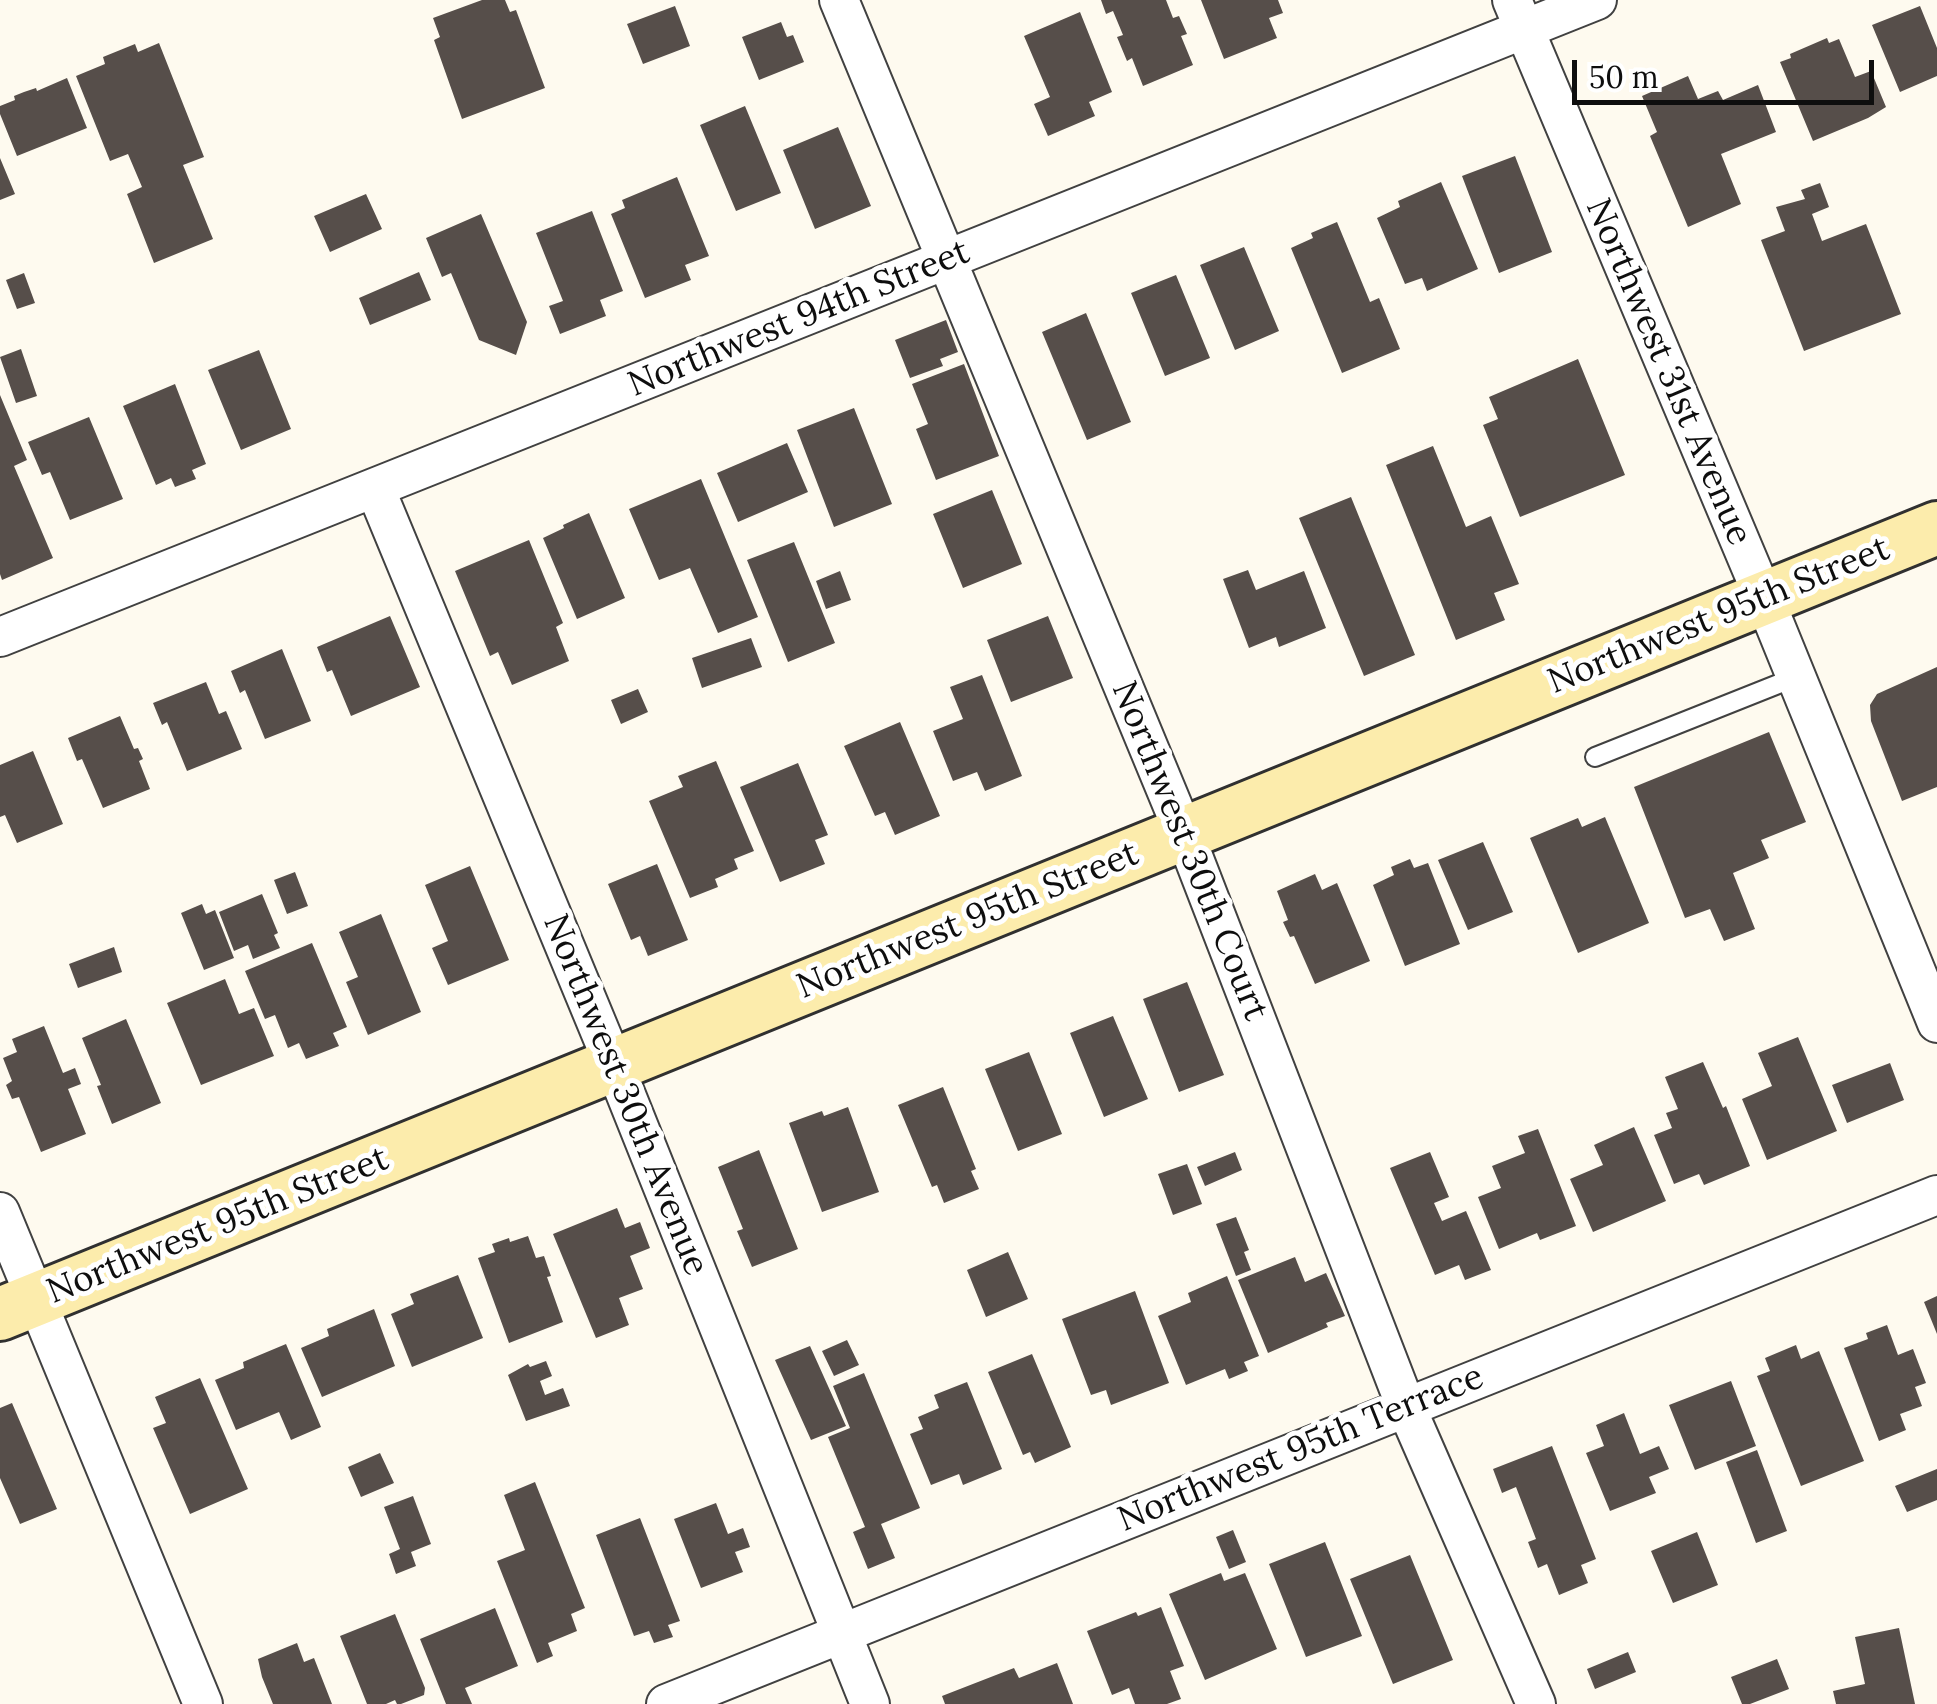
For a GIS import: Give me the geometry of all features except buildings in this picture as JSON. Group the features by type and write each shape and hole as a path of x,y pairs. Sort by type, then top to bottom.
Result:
{"street":[{"name":"Northwest 30th Court","path":"839,0 1184,833 1406,1407 1536,1704"},
{"name":"Northwest 94th Street","path":"0,637 946,260 1518,15 1597,0"},
{"name":"Northwest 31st Avenue","path":"1518,15 1764,598 1937,1023"},
{"name":"Northwest 30th Avenue","path":"375,488 614,1065 870,1704"},
{"name":"Northwest 95th Street","path":"18,1307 1937,528"},
{"name":"Northwest 95th Terrace","path":"666,1704 1937,1195"},
{"path":"0,1212 18,1307 203,1704"}],"lane":[{"path":"1595,758 1796,677"}]}
